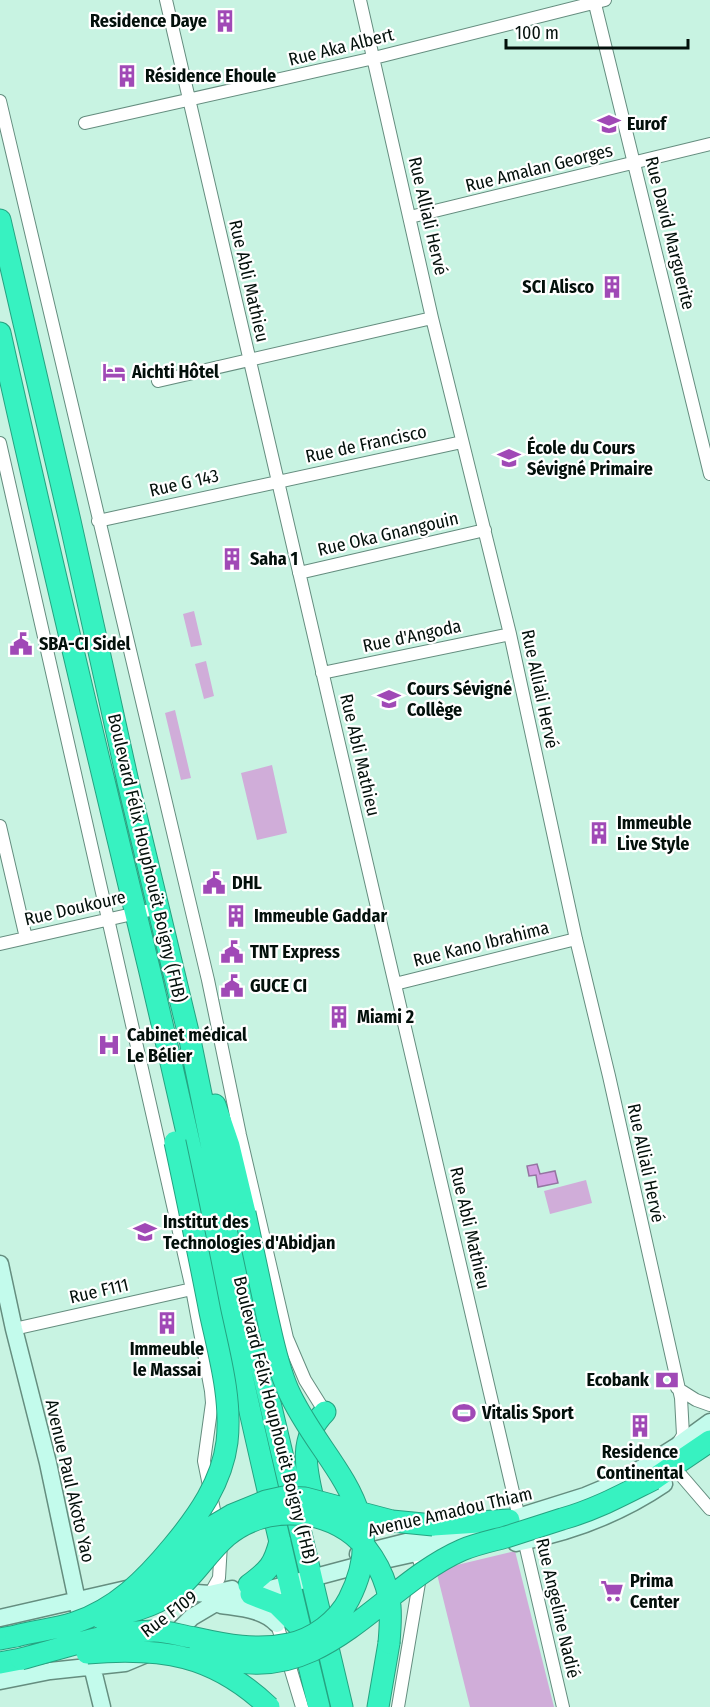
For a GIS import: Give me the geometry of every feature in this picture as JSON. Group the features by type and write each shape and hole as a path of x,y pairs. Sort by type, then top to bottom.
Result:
{"highway":[{"name":"Boulevard Félix Houphouët Boigny (FHB)","path":"0,220 128,782 190,1040 226,1217 342,1707"},
{"name":"Boulevard Félix Houphouët Boigny (FHB)","path":"0,333 42,523 148,968 319,1707"},
{"path":"8,1637 73,1623 105,1610 121,1599 156,1567 180,1538 214,1487 222,1466 227,1442 226,1387 175,1142 148,968"},
{"path":"8,1637 122,1624 250,1647 292,1644 316,1633 335,1618 347,1603 361,1572 365,1545 363,1525 357,1507 287,1389 274,1349 229,1146 210,1088 190,1040"},
{"path":"311,1572 318,1521 306,1461 306,1446 309,1432 325,1412"},
{"path":"122,1624 226,1659 255,1663 280,1661 303,1655 353,1628 404,1586 434,1565 461,1551 583,1512 654,1479 710,1441"},
{"path":"122,1624 166,1579 210,1528 232,1515 267,1501 284,1497 305,1497 392,1521 433,1525 514,1519"},
{"path":"21,1659 122,1624 143,1609 160,1602 176,1591 225,1537 240,1527 257,1519 294,1514 326,1519 342,1527 359,1540 386,1586 390,1606 390,1627 378,1707"},
{"path":"280,1540 275,1559 268,1572 250,1589 269,1600 280,1616 299,1626"},
{"path":"0,1663 21,1659 118,1651 168,1654 199,1661 222,1671 243,1684 269,1707"}],"street":[{"name":"Rue Abli Mathieu","path":"166,0 395,984 514,1519"},
{"name":"Rue Alliali Hervé","path":"360,0 432,318 510,634 576,939 681,1398 682,1435 677,1446"},
{"name":"Rue Aka Albert","path":"85,123 374,58 598,1"},
{"name":"Rue David Marguerite","path":"598,1 634,163 710,474"},
{"path":"0,101 208,980 240,1135 287,1338 301,1371 325,1412"},
{"name":"Rue Amalan Georges","path":"410,217 710,144"},
{"path":"158,381 432,318"},
{"name":"Rue de Francisco","path":"279,481 462,442"},
{"path":"0,443 192,1289 211,1391 212,1403 204,1461 221,1544 219,1578 212,1599"},
{"name":"Rue G 143","path":"98,521 279,481"},
{"name":"Rue Oka Gnangouin","path":"299,573 485,530"},
{"name":"Rue d'Angoda","path":"322,673 510,634"},
{"path":"0,826 26,938"},
{"name":"Rue Doukoure","path":"0,944 159,908"},
{"name":"Rue Kano Ibrahima","path":"395,984 576,939"},
{"name":"Avenue Paul Akoto Yao","path":"0,1264 48,1464 102,1707"},
{"name":"Rue F111","path":"14,1329 192,1289"},
{"path":"677,1388 696,1401 710,1405"},
{"name":"Avenue Amadou Thiam","path":"212,1599 413,1547 568,1503 621,1480 677,1446 710,1422"},
{"name":"Avenue Amadou Thiam","path":"413,1547 524,1541 564,1531 628,1505 679,1473 710,1449"},
{"path":"679,1473 710,1509"},
{"name":"Rue Angeline Nadié","path":"514,1519 524,1541 563,1707"},
{"path":"398,1707 421,1571 413,1547"},
{"path":"288,1578 280,1616 302,1707"},
{"path":"0,1618 135,1587 212,1599 271,1617 280,1616"},
{"path":"103,1595 98,1615 99,1628 106,1647 125,1664"},
{"name":"Rue F109","path":"0,1680 50,1671 125,1664 165,1644 212,1599"},
{"path":"30,1611 55,1632 59,1643 59,1655 50,1671"}],"shaded area":[{"path":"194,611 202,645 191,647 183,614"},
{"path":"206,661 214,696 204,699 195,664"},
{"path":"175,710 191,778 181,780 165,713"},
{"path":"272,765 287,833 257,840 241,773"},
{"path":"537,1164 540,1174 555,1171 558,1183 538,1187 536,1175 529,1176 527,1166"},
{"path":"586,1180 592,1203 550,1214 544,1191"},
{"path":"515,1551 554,1707 470,1707 436,1570"}],"place":[{"name":"Residence Daye","path":"225,21"},
{"name":"Résidence Ehoule","path":"127,76"},
{"name":"Eurof","path":"609,124"},
{"name":"SCI Alisco","path":"612,287"},
{"name":"Aichti Hôtel","path":"114,372"},
{"name":"École du Cours Sévigné Primaire","path":"509,458"},
{"name":"Saha 1","path":"232,559"},
{"name":"SBA-CI Sidel","path":"21,644"},
{"name":"Cours Sévigné Collège","path":"389,699"},
{"name":"Immeuble Live Style","path":"599,833"},
{"name":"DHL","path":"214,883"},
{"name":"Immeuble Gaddar","path":"236,916"},
{"name":"TNT Express","path":"232,952"},
{"name":"GUCE CI","path":"232,986"},
{"name":"Miami 2","path":"339,1017"},
{"name":"Cabinet médical Le Bélier","path":"109,1045"},
{"name":"Institut des Technologies d'Abidjan","path":"145,1232"},
{"name":"Immeuble le Massai","path":"167,1323"},
{"name":"Ecobank","path":"667,1380"},
{"name":"Vitalis Sport","path":"464,1413"},
{"name":"Residence Continental","path":"640,1426"},
{"name":"Prima Center","path":"612,1591"}]}
